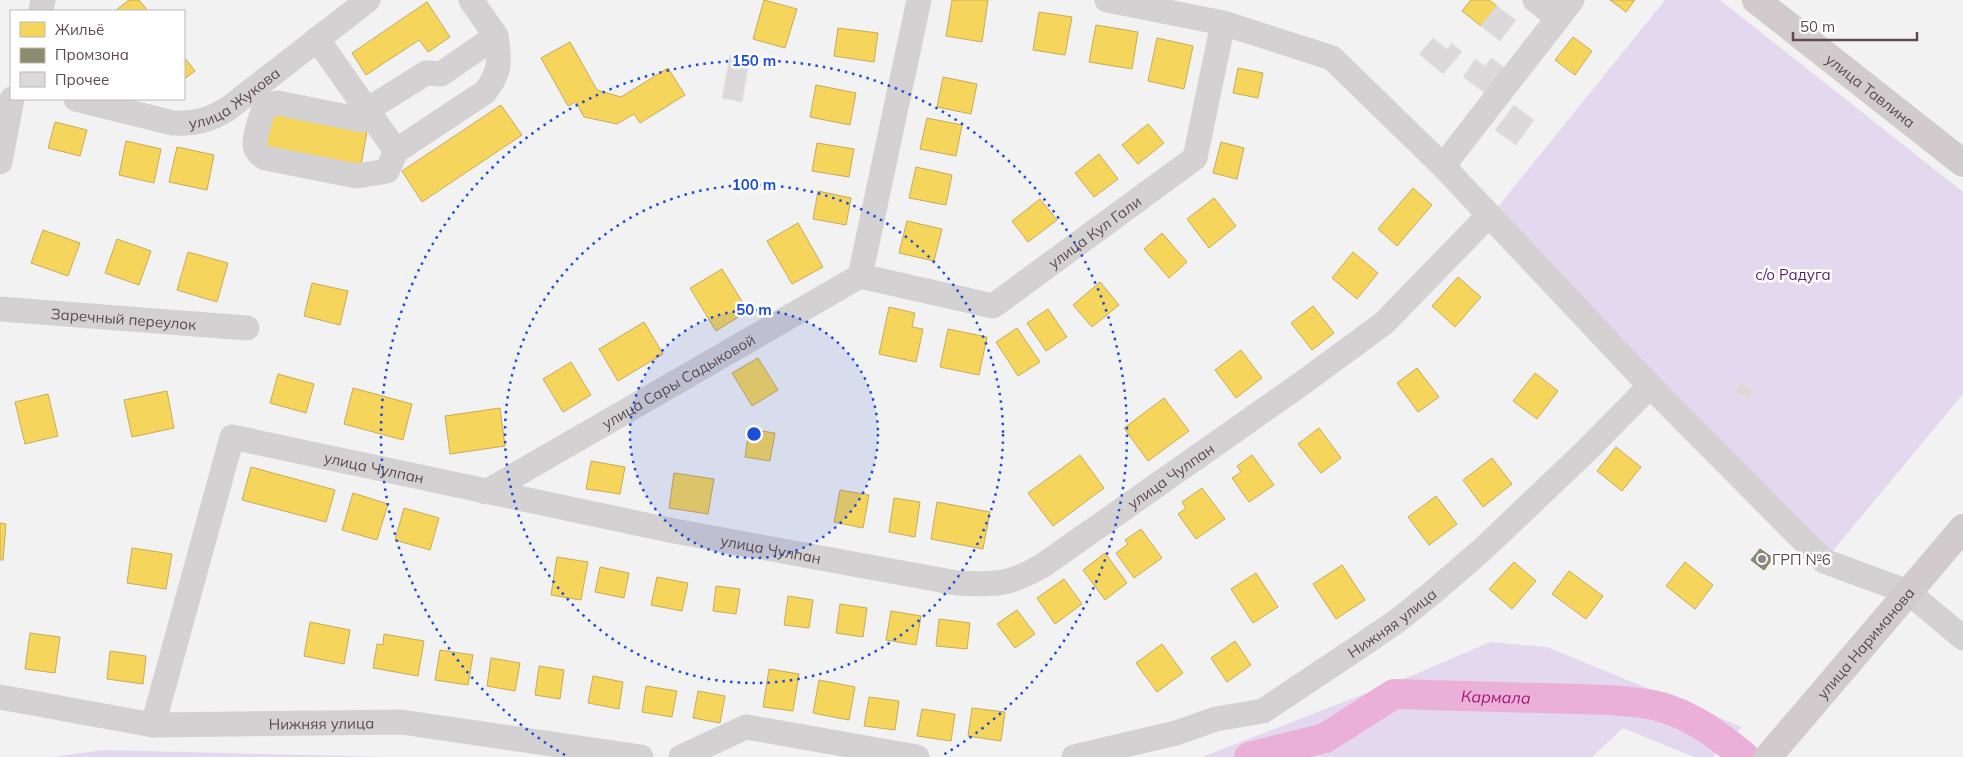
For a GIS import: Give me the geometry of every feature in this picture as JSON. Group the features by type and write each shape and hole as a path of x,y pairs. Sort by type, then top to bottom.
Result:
{"main road":[{"name":"улица Тавлина","path":"1756,0 1963,163"},
{"name":"улица Нариманова","path":"1768,757 1963,528"}],"street":[{"name":"улица Жукова","path":"80,100 173,122 189,124 204,121 229,108 368,0"},
{"path":"366,110 368,115 362,120 272,103 262,111 255,145 257,151 265,158 357,176 387,171 396,151 485,92 492,83 497,72 499,59 496,36 471,0"},
{"path":"860,276 919,0"},
{"path":"1107,0 1224,23 1332,58 1442,166 1650,386 1824,561 1908,592 1963,638"},
{"path":"1442,166 1565,9 1535,0"},
{"name":"улица Кул Гали","path":"860,276 993,306 1195,158 1224,23"},
{"path":"366,110 426,73 442,74 496,36"},
{"path":"317,40 396,151"},
{"path":"0,162 12,100"},
{"name":"улица Чулпан","path":"153,725 232,438 674,531 958,582 986,584 1012,581 1050,560 1301,384 1384,323 1489,215"},
{"name":"улица Сары Садыковой","path":"486,492 860,276"},
{"name":"Заречный переулок","path":"0,310 246,328"},
{"name":"Нижняя улица","path":"1074,757 1176,733 1216,718 1263,711 1374,637 1432,593 1490,543 1586,451 1650,386"},
{"name":"Нижняя улица","path":"0,697 153,725 401,722 641,757"},
{"path":"681,757 746,727 917,757"}],"green space":[{"name":"с/о Радуга","path":"1665,0 1720,0 1963,192 1963,394 1831,553 1640,362 1497,208"},
{"path":"1490,642 1547,647 1742,727 1713,757 1694,757 1623,728 1592,757 1202,757 1418,673"},
{"path":"103,750 392,757 52,757"}],"building: Жильё":[{"path":"129,0 139,0 147,10 116,10"},
{"path":"764,0 797,9 785,48 753,39"},
{"path":"952,0 988,0 982,42 946,36"},
{"path":"1471,0 1489,0 1497,6 1481,26 1462,11"},
{"path":"1610,0 1635,0 1626,12"},
{"path":"427,2 450,37 428,52 419,40 366,75 352,53"},
{"path":"1039,12 1072,17 1065,55 1033,50"},
{"path":"1096,25 1138,32 1132,69 1089,62"},
{"path":"838,28 878,33 874,62 834,56"},
{"path":"1573,37 1592,51 1575,75 1555,60"},
{"path":"1157,38 1193,46 1184,89 1148,81"},
{"path":"570,42 597,90 621,97 668,68 685,95 640,123 634,114 617,124 584,117 576,102 568,106 541,58"},
{"path":"185,58 195,71 185,78"},
{"path":"1238,68 1263,73 1258,98 1233,93"},
{"path":"943,77 977,84 971,114 937,107"},
{"path":"816,85 856,93 850,125 810,117"},
{"path":"501,105 522,135 422,202 402,171"},
{"path":"270,113 367,131 361,165 264,147"},
{"path":"927,118 962,125 956,156 920,149"},
{"path":"55,122 87,130 80,156 48,148"},
{"path":"1148,124 1164,143 1138,164 1122,145"},
{"path":"126,141 161,149 154,183 119,175"},
{"path":"1221,142 1244,148 1237,179 1213,173"},
{"path":"817,143 854,149 849,177 812,171"},
{"path":"177,147 214,155 207,190 169,182"},
{"path":"1099,154 1118,179 1094,197 1075,173"},
{"path":"916,167 952,175 946,205 909,198"},
{"path":"1413,188 1432,205 1397,246 1378,229"},
{"path":"818,191 851,198 846,225 813,219"},
{"path":"1214,198 1236,226 1209,248 1187,219"},
{"path":"1040,199 1057,220 1028,242 1012,221"},
{"path":"907,221 942,229 934,261 899,253"},
{"path":"798,223 823,267 792,284 767,241"},
{"path":"43,230 80,243 68,276 31,263"},
{"path":"1162,233 1187,262 1169,278 1144,249"},
{"path":"117,239 151,251 139,285 105,273"},
{"path":"188,252 228,263 217,302 177,290"},
{"path":"1353,252 1378,273 1357,299 1332,278"},
{"path":"722,269 748,311 716,331 690,288"},
{"path":"1458,277 1481,297 1455,327 1432,306"},
{"path":"1100,282 1119,305 1092,327 1073,305"},
{"path":"312,283 348,291 340,325 304,316"},
{"path":"1313,306 1334,333 1312,350 1291,323"},
{"path":"889,307 915,313 912,327 923,329 916,362 879,354"},
{"path":"1048,309 1067,337 1046,351 1027,323"},
{"path":"644,322 663,354 618,381 599,349"},
{"path":"1017,328 1040,362 1018,376 996,342"},
{"path":"948,329 987,337 979,375 940,367"},
{"path":"1241,350 1262,378 1236,398 1215,370"},
{"path":"758,358 778,390 752,406 732,373"},
{"path":"571,362 591,395 563,412 543,379"},
{"path":"1417,368 1439,397 1418,412 1397,383"},
{"path":"1535,373 1558,391 1537,419 1513,401"},
{"path":"278,374 314,384 306,413 270,403"},
{"path":"353,388 412,404 403,440 344,424"},
{"path":"167,391 174,428 132,437 124,400"},
{"path":"48,394 58,436 25,444 15,402"},
{"path":"1164,398 1189,431 1148,461 1124,428"},
{"path":"500,408 505,446 450,454 445,416"},
{"path":"1319,428 1341,458 1321,473 1298,444"},
{"path":"749,429 775,433 770,461 745,457"},
{"path":"1616,447 1641,467 1622,491 1597,471"},
{"path":"1080,455 1104,488 1053,526 1028,493"},
{"path":"1252,455 1274,485 1249,502 1232,478 1241,472 1237,466"},
{"path":"1492,458 1512,484 1483,507 1463,480"},
{"path":"591,461 625,467 620,494 586,489"},
{"path":"251,467 335,490 326,522 242,500"},
{"path":"674,473 714,479 708,514 669,508"},
{"path":"1202,488 1225,519 1196,539 1178,514 1186,508 1182,502"},
{"path":"840,490 869,495 863,528 834,522"},
{"path":"353,493 388,504 377,540 342,530"},
{"path":"1436,496 1457,524 1429,545 1408,517"},
{"path":"894,498 920,502 915,537 889,532"},
{"path":"937,502 990,512 983,549 931,539"},
{"path":"404,508 439,518 430,550 395,540"},
{"path":"0,523 6,524 3,560 0,560"},
{"path":"1141,529 1162,558 1134,578 1116,553 1128,544 1125,540"},
{"path":"132,548 172,554 166,589 127,583"},
{"path":"1105,553 1127,583 1105,600 1083,570"},
{"path":"557,557 588,562 581,600 551,595"},
{"path":"1514,562 1536,581 1512,609 1489,589"},
{"path":"1685,562 1713,585 1695,609 1666,586"},
{"path":"1342,565 1365,600 1336,619 1313,584"},
{"path":"600,567 629,573 624,598 595,592"},
{"path":"1569,571 1603,596 1586,619 1552,594"},
{"path":"1256,573 1278,607 1253,623 1231,589"},
{"path":"657,577 688,583 682,611 651,605"},
{"path":"1064,579 1082,604 1055,624 1037,598"},
{"path":"716,586 740,589 736,614 713,611"},
{"path":"788,596 813,600 809,628 784,625"},
{"path":"840,604 867,608 863,637 836,633"},
{"path":"1017,610 1035,634 1015,648 997,624"},
{"path":"891,611 921,616 916,645 886,640"},
{"path":"939,619 970,623 967,649 936,646"},
{"path":"310,622 350,630 344,664 304,656"},
{"path":"30,633 60,637 55,673 25,669"},
{"path":"384,634 424,641 418,676 373,668 377,644 383,645"},
{"path":"1235,641 1251,665 1227,682 1211,658"},
{"path":"1162,644 1183,673 1157,692 1136,663"},
{"path":"440,650 473,655 468,685 435,680"},
{"path":"110,651 146,656 143,684 107,679"},
{"path":"491,658 520,663 515,691 487,686"},
{"path":"539,666 564,670 560,699 535,695"},
{"path":"769,669 799,674 793,711 763,707"},
{"path":"593,676 623,682 619,709 588,703"},
{"path":"819,680 855,687 849,720 813,713"},
{"path":"646,686 677,691 672,717 642,712"},
{"path":"698,691 725,696 720,723 693,718"},
{"path":"869,697 899,701 895,730 864,726"},
{"path":"972,708 1005,712 1001,741 968,736"},
{"path":"922,709 955,714 951,741 917,736"}],"building: Промзона":[{"name":"ГРП №6","path":"1760,549 1773,558 1764,570 1751,560"}],"building: Прочее":[{"path":"1497,6 1516,20 1500,41 1481,26"},
{"path":"1433,38 1447,49 1452,43 1462,52 1443,74 1419,54"},
{"path":"730,55 750,58 742,102 722,98"},
{"path":"1491,58 1505,68 1486,94 1463,77 1475,59 1485,66"},
{"path":"1514,105 1534,120 1516,145 1495,130"},
{"path":"1741,381 1754,391 1747,400 1734,390"}],"waterway":[{"name":"Кармала","path":"1249,757 1325,738 1394,694 1611,700 1649,704 1673,711 1695,721 1745,757"}],"place":[{"name":"ГРП №6","path":"1762,559"}]}
